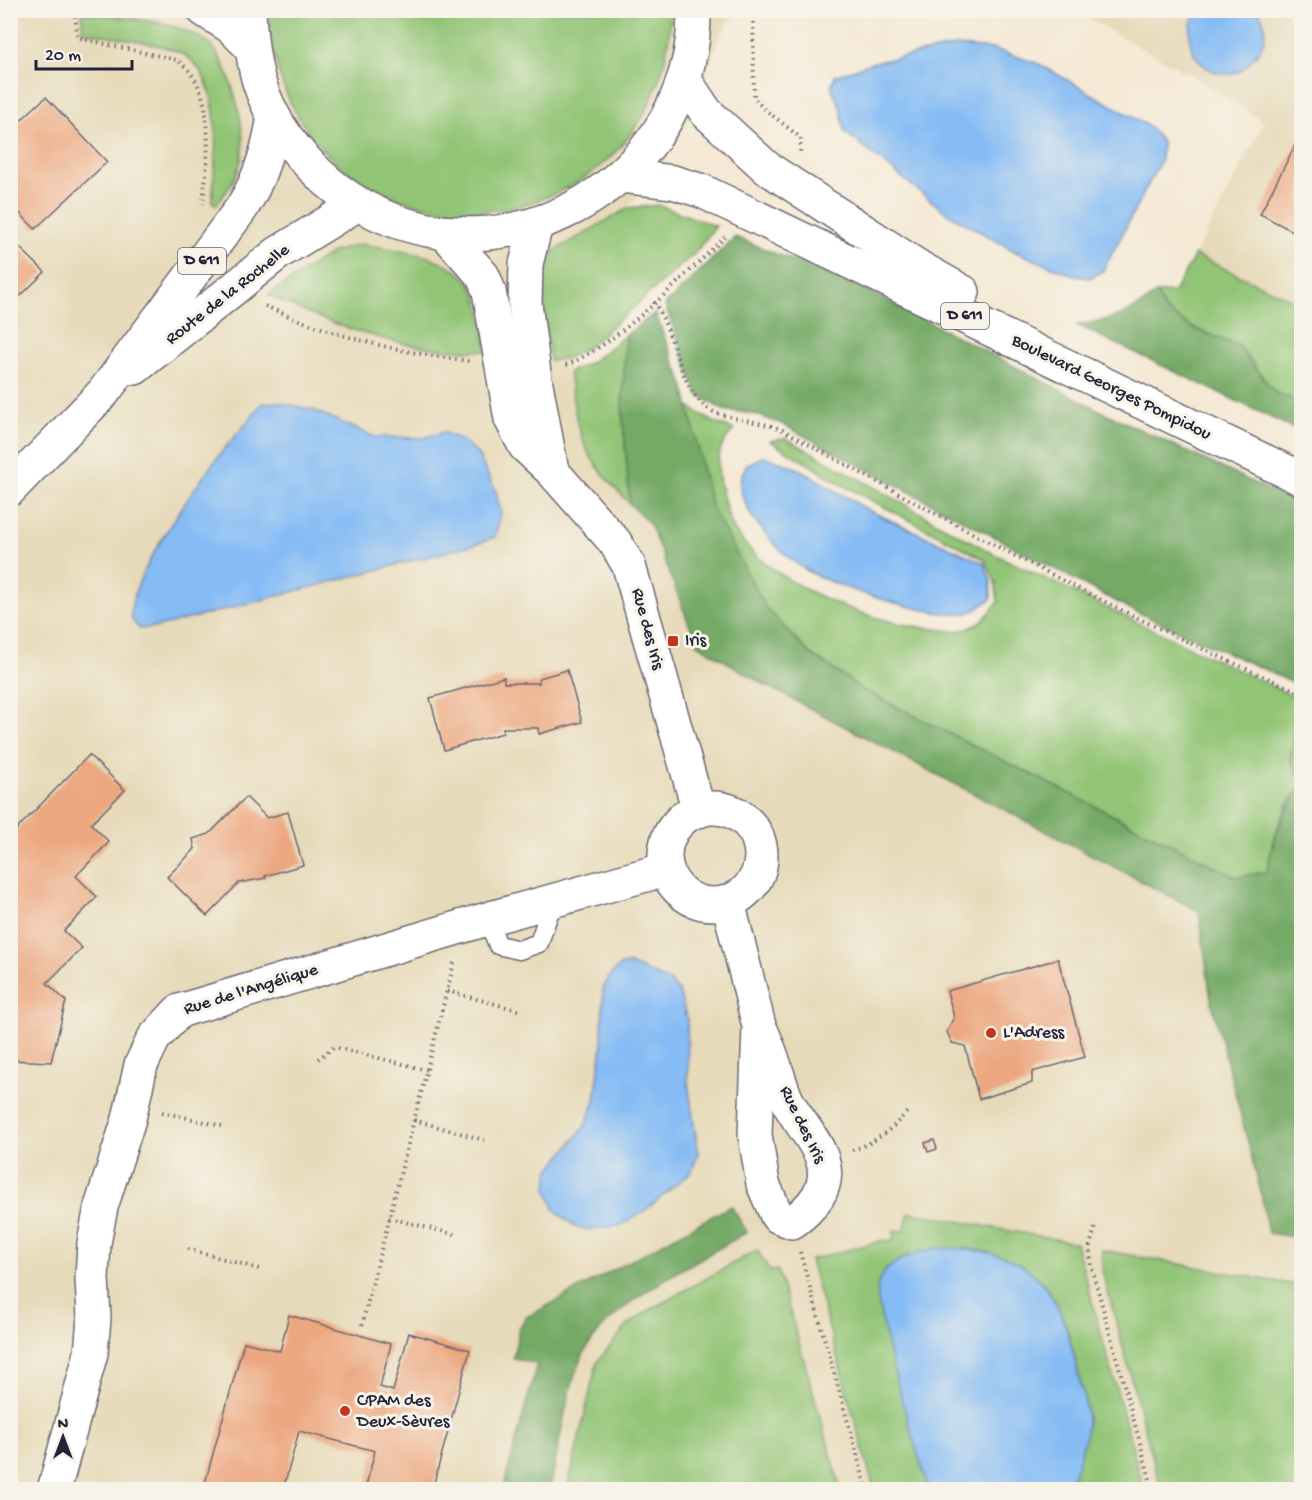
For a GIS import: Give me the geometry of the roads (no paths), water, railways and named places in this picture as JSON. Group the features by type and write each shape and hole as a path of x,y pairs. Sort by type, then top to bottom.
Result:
{"main road":[{"path":"204,10 231,27 250,47"},
{"path":"249,10 250,47 259,83 274,117 297,151 325,180 358,204 387,218 446,234 494,233 537,225 569,212 600,194 621,176 650,145 669,114 684,79 692,47 695,11"},
{"name":"Boulevard Georges Pompidou","path":"684,79 706,112 767,168 922,269 969,296 1302,457"},
{"name":"Route de la Rochelle","path":"10,489 103,393 255,187 264,166 274,117"},
{"name":"Boulevard Georges Pompidou","path":"621,176 673,182 702,191 837,254 1137,402 1302,480"},
{"name":"Route de la Rochelle","path":"103,393 278,253 358,204"},
{"path":"537,225 526,264 525,304 540,412 552,471"},
{"name":"Rue des Iris","path":"446,234 483,276 494,307 504,385 511,419 525,446 552,471 615,542 629,566 699,811"},
{"path":"715,808 736,815 753,830 760,844 759,873 752,885 728,902 713,904 697,902 673,883 667,869 665,854 668,840 686,817 699,811 715,808"},
{"name":"Rue de l'Angélique","path":"54,1490 91,1353 94,1243 101,1207 133,1104 141,1065 154,1038 178,1011 487,919 667,869"},
{"name":"Rue des Iris","path":"728,902 759,1026 770,1047 785,1097 815,1142 825,1176 823,1188 815,1201 803,1215 792,1222 777,1216 770,1204 757,1153 755,1118 759,1026"}],"water":[{"path":"1197,11 1258,11 1265,25 1264,38 1259,51 1242,69 1232,74 1207,68 1199,61 1190,43 1192,21"},
{"path":"956,46 994,49 1039,64 1150,127 1162,142 1161,160 1103,271 1090,278 1075,276 1018,253 945,212 845,132 840,106 831,87 835,76 871,63"},
{"path":"277,402 313,410 375,437 423,438 444,432 465,442 478,455 496,492 501,513 495,537 476,544 162,626 140,629 132,619 132,603 139,582 167,531 215,461 261,404"},
{"path":"764,456 799,469 868,510 984,563 991,581 991,599 970,612 952,614 886,601 841,586 808,571 775,545 755,520 742,494 740,480 746,465"},
{"path":"629,964 669,981 679,991 687,1019 688,1082 698,1153 692,1171 646,1210 622,1225 592,1230 575,1227 554,1209 547,1188 549,1171 585,1126 595,1101 602,1045 603,989 611,974 621,965"},
{"path":"938,1248 970,1249 996,1254 1018,1263 1035,1276 1049,1293 1061,1314 1070,1339 1087,1416 1083,1446 1069,1489 929,1489 889,1350 878,1298 878,1284 888,1269 903,1258"}],"place":[{"name":"Iris","path":"673,641"},
{"name":"L'Adress","path":"991,1033"},
{"name":"CPAM des Deux-Sèvres","path":"345,1411"}]}
